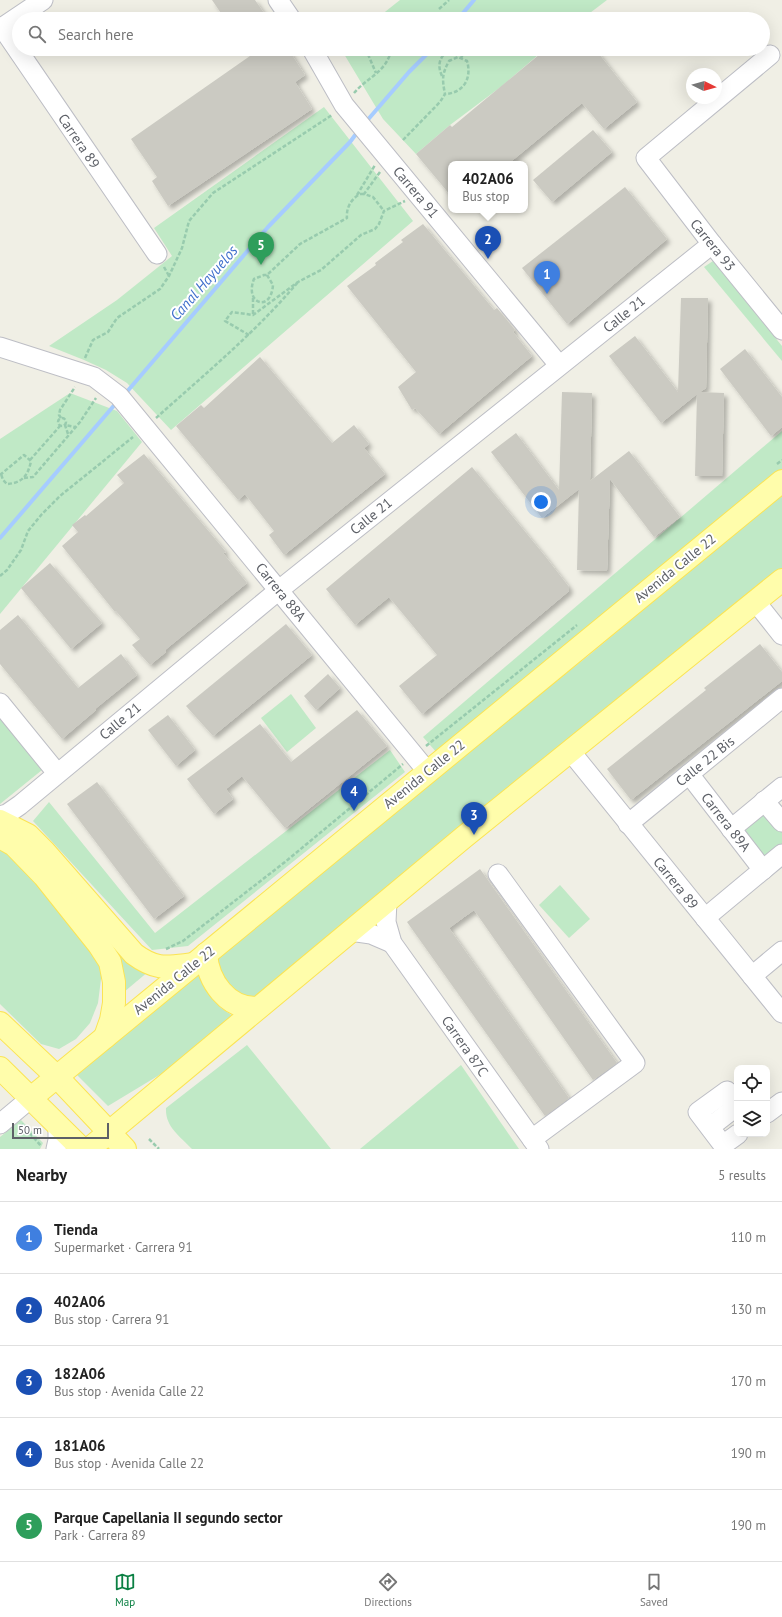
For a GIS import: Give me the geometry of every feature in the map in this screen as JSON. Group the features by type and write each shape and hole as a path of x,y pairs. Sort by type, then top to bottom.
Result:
{"main road":[{"name":"Avenida Calle 22","path":"31,1098 427,771 782,481"},
{"path":"89,1149 350,931 782,580"},
{"path":"0,821 28,835 44,851 134,954 146,963 168,967 200,959 207,967 220,992 239,1005 257,1008"},
{"path":"0,837 14,845 44,876 99,945 110,962 114,982 114,1003 111,1020 104,1037"},
{"path":"0,1023 56,1077 125,1149"},
{"path":"0,1068 82,1149"}],"street":[{"path":"25,12 43,0"},
{"path":"278,0 286,12"},
{"path":"1,28 12,21"},
{"name":"Carrera 89","path":"1,28 12,44"},
{"name":"Carrera 89","path":"20,56 157,254"},
{"name":"Carrera 91","path":"316,56 350,112 559,366"},
{"name":"Carrera 93","path":"769,56 646,158 712,244 782,330"},
{"name":"Calle 21","path":"0,816 7,814 34,794 57,773 279,590 712,244"},
{"name":"Carrera 88A","path":"0,347 82,372 94,377 119,396 427,771"},
{"path":"755,601 782,635"},
{"name":"Calle 22 Bis","path":"628,824 782,698"},
{"path":"0,703 57,773"},
{"name":"Carrera 89","path":"571,752 782,1013"},
{"name":"Carrera 89A","path":"689,774 763,870"},
{"path":"731,828 782,787"},
{"name":"Calle 21","path":"28,835 24,824 25,814 28,804 34,794"},
{"path":"764,801 782,822"},
{"path":"705,918 782,854"},
{"path":"498,874 635,1062 535,1144"},
{"name":"Carrera 87C","path":"387,901 386,922 392,943 535,1144"},
{"path":"350,931 370,934 392,943"},
{"path":"752,976 782,951"},
{"path":"734,1137 723,1145 698,1112 727,1091 736,1101"},
{"path":"0,1124 31,1098"},
{"path":"770,1111 782,1102"},
{"path":"710,1127 734,1108"},
{"path":"56,1149 58,1140 58,1126"}],"path":[{"path":"439,9 449,0"},
{"path":"369,56 376,73"},
{"path":"60,426 58,422 61,418 59,415 60,410 82,372 84,360 93,340 108,332 117,318 160,289 169,276 182,248 189,221 213,193 331,116 350,112 361,84 376,73 387,62 389,56"},
{"path":"443,56 439,62 439,68 443,79"},
{"path":"403,140 440,102 445,94 443,72 449,61 458,57 467,61 469,69 467,79 461,89 454,94 445,94"},
{"path":"364,194 384,153"},
{"path":"253,315 251,286 254,279 264,274 267,275 300,244 347,218 346,212 349,206 371,169 384,153"},
{"path":"356,196 364,194 373,198 384,211"},
{"path":"250,335 225,321 232,312 253,315 298,282 321,270 361,235 375,229 379,224 384,211 418,195"},
{"path":"253,298 258,302 269,300 272,295 273,285 267,275"},
{"path":"0,576 7,570 21,550 28,531 60,496 140,420 250,335 298,282"},
{"path":"30,460 24,455 1,474 3,480 7,484 16,483 24,478 33,477 75,427 97,397 104,384"},
{"path":"61,418 66,420 65,425 68,434"},
{"path":"24,478 29,470 30,460 60,426 65,425 75,427"},
{"path":"149,1139 159,1149"}],"green space":[{"path":"400,0 607,0 591,12 385,12"},
{"path":"345,56 537,56 502,86 450,125 416,154 383,119"},
{"path":"324,107 413,221 171,430 127,383 106,370 49,346 117,300 172,256 154,228"},
{"path":"713,261 782,346 782,361 704,267"},
{"path":"70,393 117,411 142,442 0,614 0,439"},
{"path":"782,431 782,469 437,753 423,737"},
{"path":"782,496 782,568 648,674 253,1000 230,988 212,961 455,762 588,656 751,520"},
{"path":"291,694 316,728 287,752 261,718"},
{"path":"0,716 42,770 0,804"},
{"path":"390,750 405,772 188,946 152,950 33,821 49,802 155,933"},
{"path":"765,804 782,827 782,851 763,867 734,829"},
{"path":"0,850 20,860 93,950 102,971 98,1003 90,1023 76,1039 59,1049 41,1044 0,1004"},
{"path":"560,885 590,919 569,938 539,905"},
{"path":"111,943 149,971 124,992"},
{"path":"201,971 206,987 212,998 216,1003 235,1017 161,1074 108,1106 77,1075"},
{"path":"247,1045 331,1149 192,1149 174,1131 168,1121 166,1108"},
{"path":"461,1065 519,1149 360,1149"},
{"path":"21,1120 43,1143 40,1149 0,1149 0,1137"}],"building":[{"path":"212,0 255,0 263,12 220,12"},
{"path":"250,56 293,56 305,75 295,82 312,109 168,206 152,181 157,177 131,139"},
{"path":"538,56 601,56 637,102 604,129 582,103 512,161 448,161 448,192 416,154 450,125 452,127"},
{"path":"593,130 612,152 552,202 533,180"},
{"path":"625,187 667,239 567,324 522,268"},
{"path":"423,224 494,310 497,308 515,330 513,332 532,356 439,434 415,408 412,410 398,387 416,372 347,286 376,265 375,263 403,242 401,240"},
{"path":"681,298 708,298 706,388 700,392 724,393 722,476 695,476 697,394 661,423 609,356 635,336 678,392"},
{"path":"745,349 782,397 782,427 771,436 720,369"},
{"path":"260,357 332,443 354,425 369,444 364,448 385,474 284,555 269,535 274,531 245,494 238,500 176,426 201,405 204,408"},
{"path":"562,392 592,393 590,481 629,451 680,517 654,537 610,479 607,571 577,570 579,489 542,518 491,452 516,433 559,490"},
{"path":"144,454 226,552 223,553 247,583 165,650 166,652 150,665 132,645 140,639 116,611 115,612 62,546 78,532 72,525 85,515 86,516 124,483 117,475"},
{"path":"472,467 545,556 569,587 569,591 422,714 399,686 437,655 389,597 355,625 326,589"},
{"path":"50,563 102,623 71,649 21,588"},
{"path":"18,615 78,688 121,654 137,675 95,709 96,710 62,739 0,664 0,630"},
{"path":"286,624 312,655 213,736 186,706"},
{"path":"760,644 782,672 782,681 631,800 607,769 706,690 704,688"},
{"path":"328,674 340,688 316,710 304,696"},
{"path":"357,710 387,746 285,828 242,776 226,789 233,799 214,814 187,779 260,724 291,762"},
{"path":"168,715 195,750 176,766 148,730"},
{"path":"97,782 184,896 154,919 67,804"},
{"path":"480,869 617,1063 593,1080 474,910 449,928 569,1098 545,1116 407,922"}],"waterway":[{"name":"Canal Hayuelos","path":"464,12 474,0"},
{"name":"Canal Hayuelos","path":"365,123 409,72 425,56"},
{"name":"Canal Hayuelos","path":"125,394 268,227 350,142 359,130"},
{"name":"Canal Hayuelos","path":"0,538 117,402"}],"place":[{"name":"402A06","path":"488,259"},
{"name":"Parque Capellania II segundo sector","path":"261,265"},
{"name":"Tienda","path":"547,294"},
{"name":"181A06","path":"354,811"},
{"name":"182A06","path":"474,835"}]}
